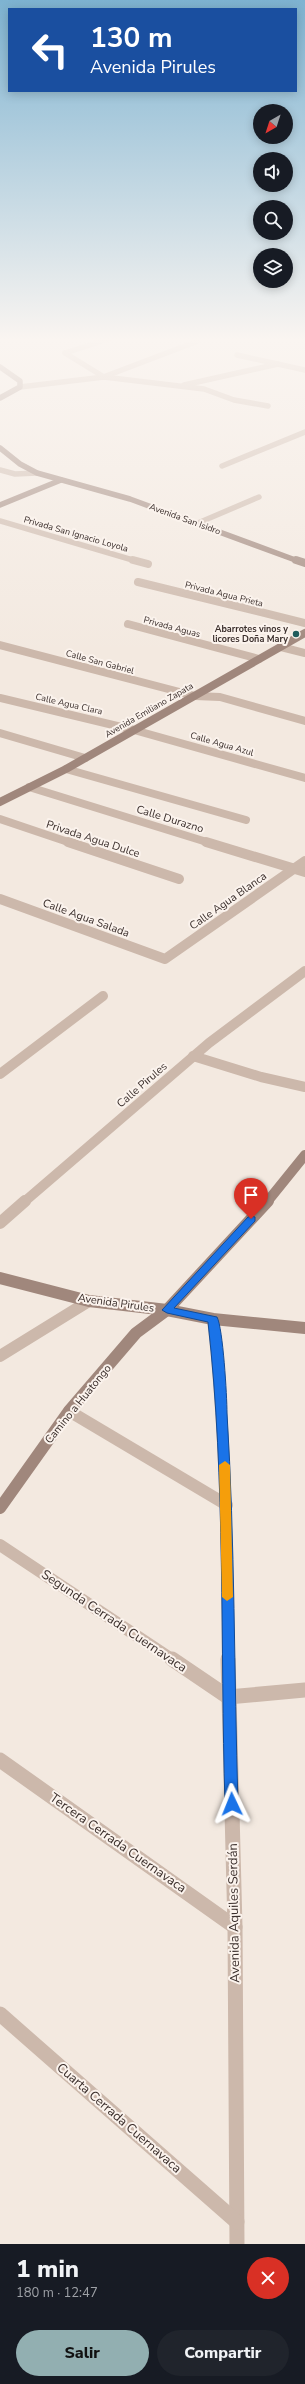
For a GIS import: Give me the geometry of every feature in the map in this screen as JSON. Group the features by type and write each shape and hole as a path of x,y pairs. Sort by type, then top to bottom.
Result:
{"main road":[{"name":"Avenida San Isidro","path":"0,448 20,464 37,473 130,499 305,563"},
{"path":"0,505 60,480"},
{"name":"Avenida Emiliano Zapata","path":"0,802 66,769 305,633"},
{"path":"167,1310 283,1185 305,1155"},
{"name":"Avenida Pirules","path":"0,1278 89,1301 167,1310 213,1319 305,1328"},
{"name":"Camino a Huatongo","path":"0,1508 69,1411 136,1333 167,1310"}],"street":[{"path":"222,466 276,444"},
{"path":"0,470 15,474 37,473"},
{"path":"198,523 259,497"},
{"name":"Privada San Ignacio Loyola","path":"0,521 148,564"},
{"name":"Privada Agua Prieta","path":"138,582 305,623"},
{"name":"Privada Aguas","path":"128,624 259,659"},
{"name":"Calle San Gabriel","path":"0,645 195,696 220,697 305,720"},
{"path":"281,647 305,653"},
{"name":"Calle Agua Clara","path":"0,698 134,730"},
{"name":"Calle Agua Azul","path":"134,730 305,778"},
{"path":"0,733 85,758"},
{"path":"66,769 246,820"},
{"name":"Calle Durazno","path":"29,787 305,872"},
{"name":"Privada Agua Dulce","path":"0,819 179,879"},
{"name":"Calle Agua Blanca","path":"165,959 305,861"},
{"name":"Calle Agua Salada","path":"0,899 165,959"},
{"name":"Calle Pirules","path":"0,1223 193,1056 305,971"},
{"path":"0,1074 103,996"},
{"path":"193,1056 261,1077 305,1087"},
{"path":"0,1356 89,1301"},
{"name":"Avenida Aquiles Serdán","path":"213,1319 221,1390 227,1505 228,1696 235,1927 237,2244"},
{"path":"69,1411 227,1505"},
{"name":"Segunda Cerrada Cuernavaca","path":"0,1545 228,1696"},
{"path":"228,1696 305,1690"},
{"name":"Tercera Cerrada Cuernavaca","path":"0,1760 235,1927"},
{"name":"Cuarta Cerrada Cuernavaca","path":"0,2014 237,2222"}],"slow traffic":[{"path":"225,1465 227,1505 227,1597"}],"place":[{"name":"Abarrotes vinos y licores Doña Mary","path":"296,634"}],"route":[{"path":"232,1804 228,1696 227,1505 221,1390 213,1319 167,1310 251,1219"}]}
